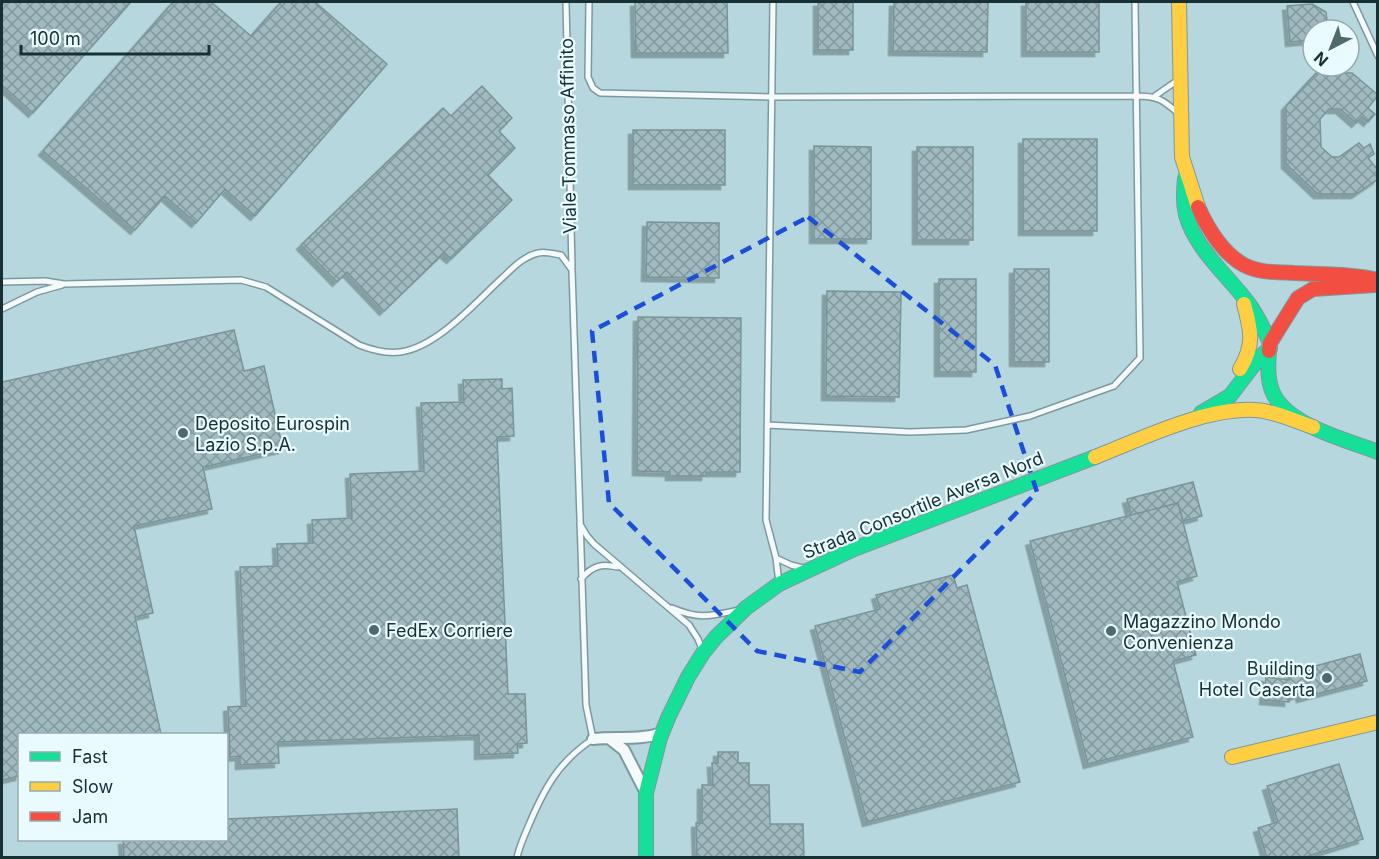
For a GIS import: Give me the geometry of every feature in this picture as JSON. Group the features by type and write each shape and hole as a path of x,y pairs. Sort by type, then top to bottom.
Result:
{"street":[{"name":"Strada Consortile Aversa Nord","path":"1179,2 1182,157 1185,175 1211,232 1233,257 1248,268 1260,271 1360,276 1377,280"},
{"name":"Strada Consortile Aversa Nord","path":"1178,426 1234,392 1270,346 1257,315 1203,250 1187,217 1182,190 1185,175"},
{"path":"1377,284 1313,289 1298,298 1270,346 1268,371 1273,393 1288,412 1313,427 1377,452"},
{"name":"Strada Consortile Aversa Nord","path":"1218,403 1250,352 1252,336 1243,298"},
{"name":"Strada Consortile Aversa Nord","path":"646,858 646,793 662,733 674,702 703,653 716,637 746,608 779,584 854,549 1178,426 1233,410 1258,410 1313,427"},
{"path":"1232,758 1377,722"},
{"path":"592,739 617,737 644,739 662,733"},
{"path":"610,739 624,750 646,793"}],"lane":[{"name":"Viale Tommaso Affinito","path":"566,2 579,523 586,705 592,739"},
{"path":"589,2 588,77 593,88 600,93 771,97 1155,96 1167,102 1181,116"},
{"path":"773,2 766,520 776,558 779,584"},
{"path":"768,425 910,432 966,430 1030,416 1114,386 1140,358 1135,2"},
{"path":"1353,2 1377,56"},
{"path":"1155,96 1181,78"},
{"name":"Viale Tommaso Affinito","path":"2,282 45,281 64,284 241,280 266,287 359,345 375,351 399,352 417,347 435,337 463,315 521,260 540,252 561,255 572,270"},
{"name":"Viale Tommaso Affinito","path":"2,309 37,292 64,284"},
{"path":"579,523 586,536 619,567 689,625 703,653"},
{"path":"776,558 808,569"},
{"path":"581,579 591,569 605,564 619,567"},
{"path":"668,606 702,617 746,608"},
{"path":"517,858 543,791 565,762 592,739"}],"highlighted area":[{"path":"808,217 995,365 1037,492 860,672 757,651 609,503 592,331"}],"building":[{"path":"2,2 131,2 33,113 2,85"},
{"path":"173,2 211,2 251,36 281,2 315,2 387,64 255,216 225,189 196,223 165,196 135,230 43,151"},
{"path":"635,2 727,2 728,53 636,53"},
{"path":"818,2 853,2 853,50 818,50"},
{"path":"894,2 988,2 987,52 893,51"},
{"path":"1026,2 1099,2 1099,52 1026,52"},
{"path":"1312,4 1326,12 1327,18 1301,18 1301,41 1290,42 1287,6"},
{"path":"1311,78 1358,78 1378,95 1368,108 1375,114 1368,122 1362,117 1356,123 1340,109 1329,109 1320,119 1321,147 1332,157 1339,157 1359,143 1364,148 1370,144 1374,154 1368,158 1378,170 1378,179 1356,194 1318,194 1286,164 1286,106"},
{"path":"482,86 512,118 499,131 515,148 488,175 512,200 451,259 444,253 384,311 347,272 337,282 301,245 443,108 451,116"},
{"path":"633,130 725,130 725,185 633,185"},
{"path":"1023,139 1097,139 1097,231 1023,231"},
{"path":"814,146 871,147 871,239 814,239"},
{"path":"917,147 973,147 973,240 917,240"},
{"path":"647,222 719,223 719,278 646,277"},
{"path":"1014,269 1049,269 1049,362 1014,362"},
{"path":"939,279 976,279 976,372 939,372"},
{"path":"827,291 901,292 899,397 826,396"},
{"path":"638,317 741,318 740,472 706,472 706,476 670,476 670,472 637,471"},
{"path":"234,330 244,371 264,366 283,449 203,467 212,509 134,526 153,613 135,617 161,733 18,733 18,776 2,780 2,382"},
{"name":"FedEx Corriere","path":"502,379 502,389 512,388 514,436 497,437 508,694 525,694 527,743 517,744 518,753 479,755 479,735 278,742 279,763 240,765 240,756 230,757 228,707 246,706 240,567 278,566 277,544 313,543 312,520 352,518 350,474 424,471 421,403 464,402 463,380"},
{"path":"1193,482 1202,516 1183,521 1178,503 1131,515 1127,499"},
{"path":"1178,503 1197,576 1177,582 1196,655 1173,661 1193,737 1088,764 1030,541"},
{"path":"953,575 957,588 967,585 1020,782 867,822 815,626 880,609 876,595"},
{"name":"Building Hotel Caserta","path":"1360,654 1367,681 1301,698 1300,694 1289,697 1289,702 1264,700 1266,677 1289,680 1289,673"},
{"path":"718,752 738,752 738,763 749,763 749,785 769,785 770,824 803,824 804,858 697,858 696,823 702,823 702,785 713,785 712,763 718,763"},
{"path":"1339,764 1363,839 1302,858 1267,858 1258,828 1278,822 1267,786"},
{"path":"457,809 459,858 124,858 123,841 228,841 228,819"}],"traffic: fast":[{"path":"1185,178 1184,206 1190,227 1211,260 1253,309 1270,343"},
{"path":"1201,413 1230,396 1259,358 1270,348"},
{"path":"1269,351 1270,383 1281,405 1305,423 1335,437 1378,452"},
{"path":"646,858 646,793 660,738 688,677 703,653 746,608 779,584 854,549 1095,457"}],"traffic: slow":[{"path":"1179,2 1182,157 1198,207"},
{"path":"1240,369 1250,344 1244,304"},
{"path":"1095,457 1153,433 1195,419 1236,410 1270,412 1313,427"},
{"path":"1232,757 1378,722"}],"traffic: jam":[{"path":"1198,207 1222,247 1236,260 1250,268 1268,272 1347,275 1378,280"},
{"path":"1269,351 1270,343 1298,298 1313,289 1375,285"}],"place":[{"name":"Deposito Eurospin Lazio S.p.A.","path":"183,433"},
{"name":"FedEx Corriere","path":"374,630"},
{"name":"Magazzino Mondo Convenienza","path":"1111,631"},
{"name":"Building Hotel Caserta","path":"1327,678"}]}
